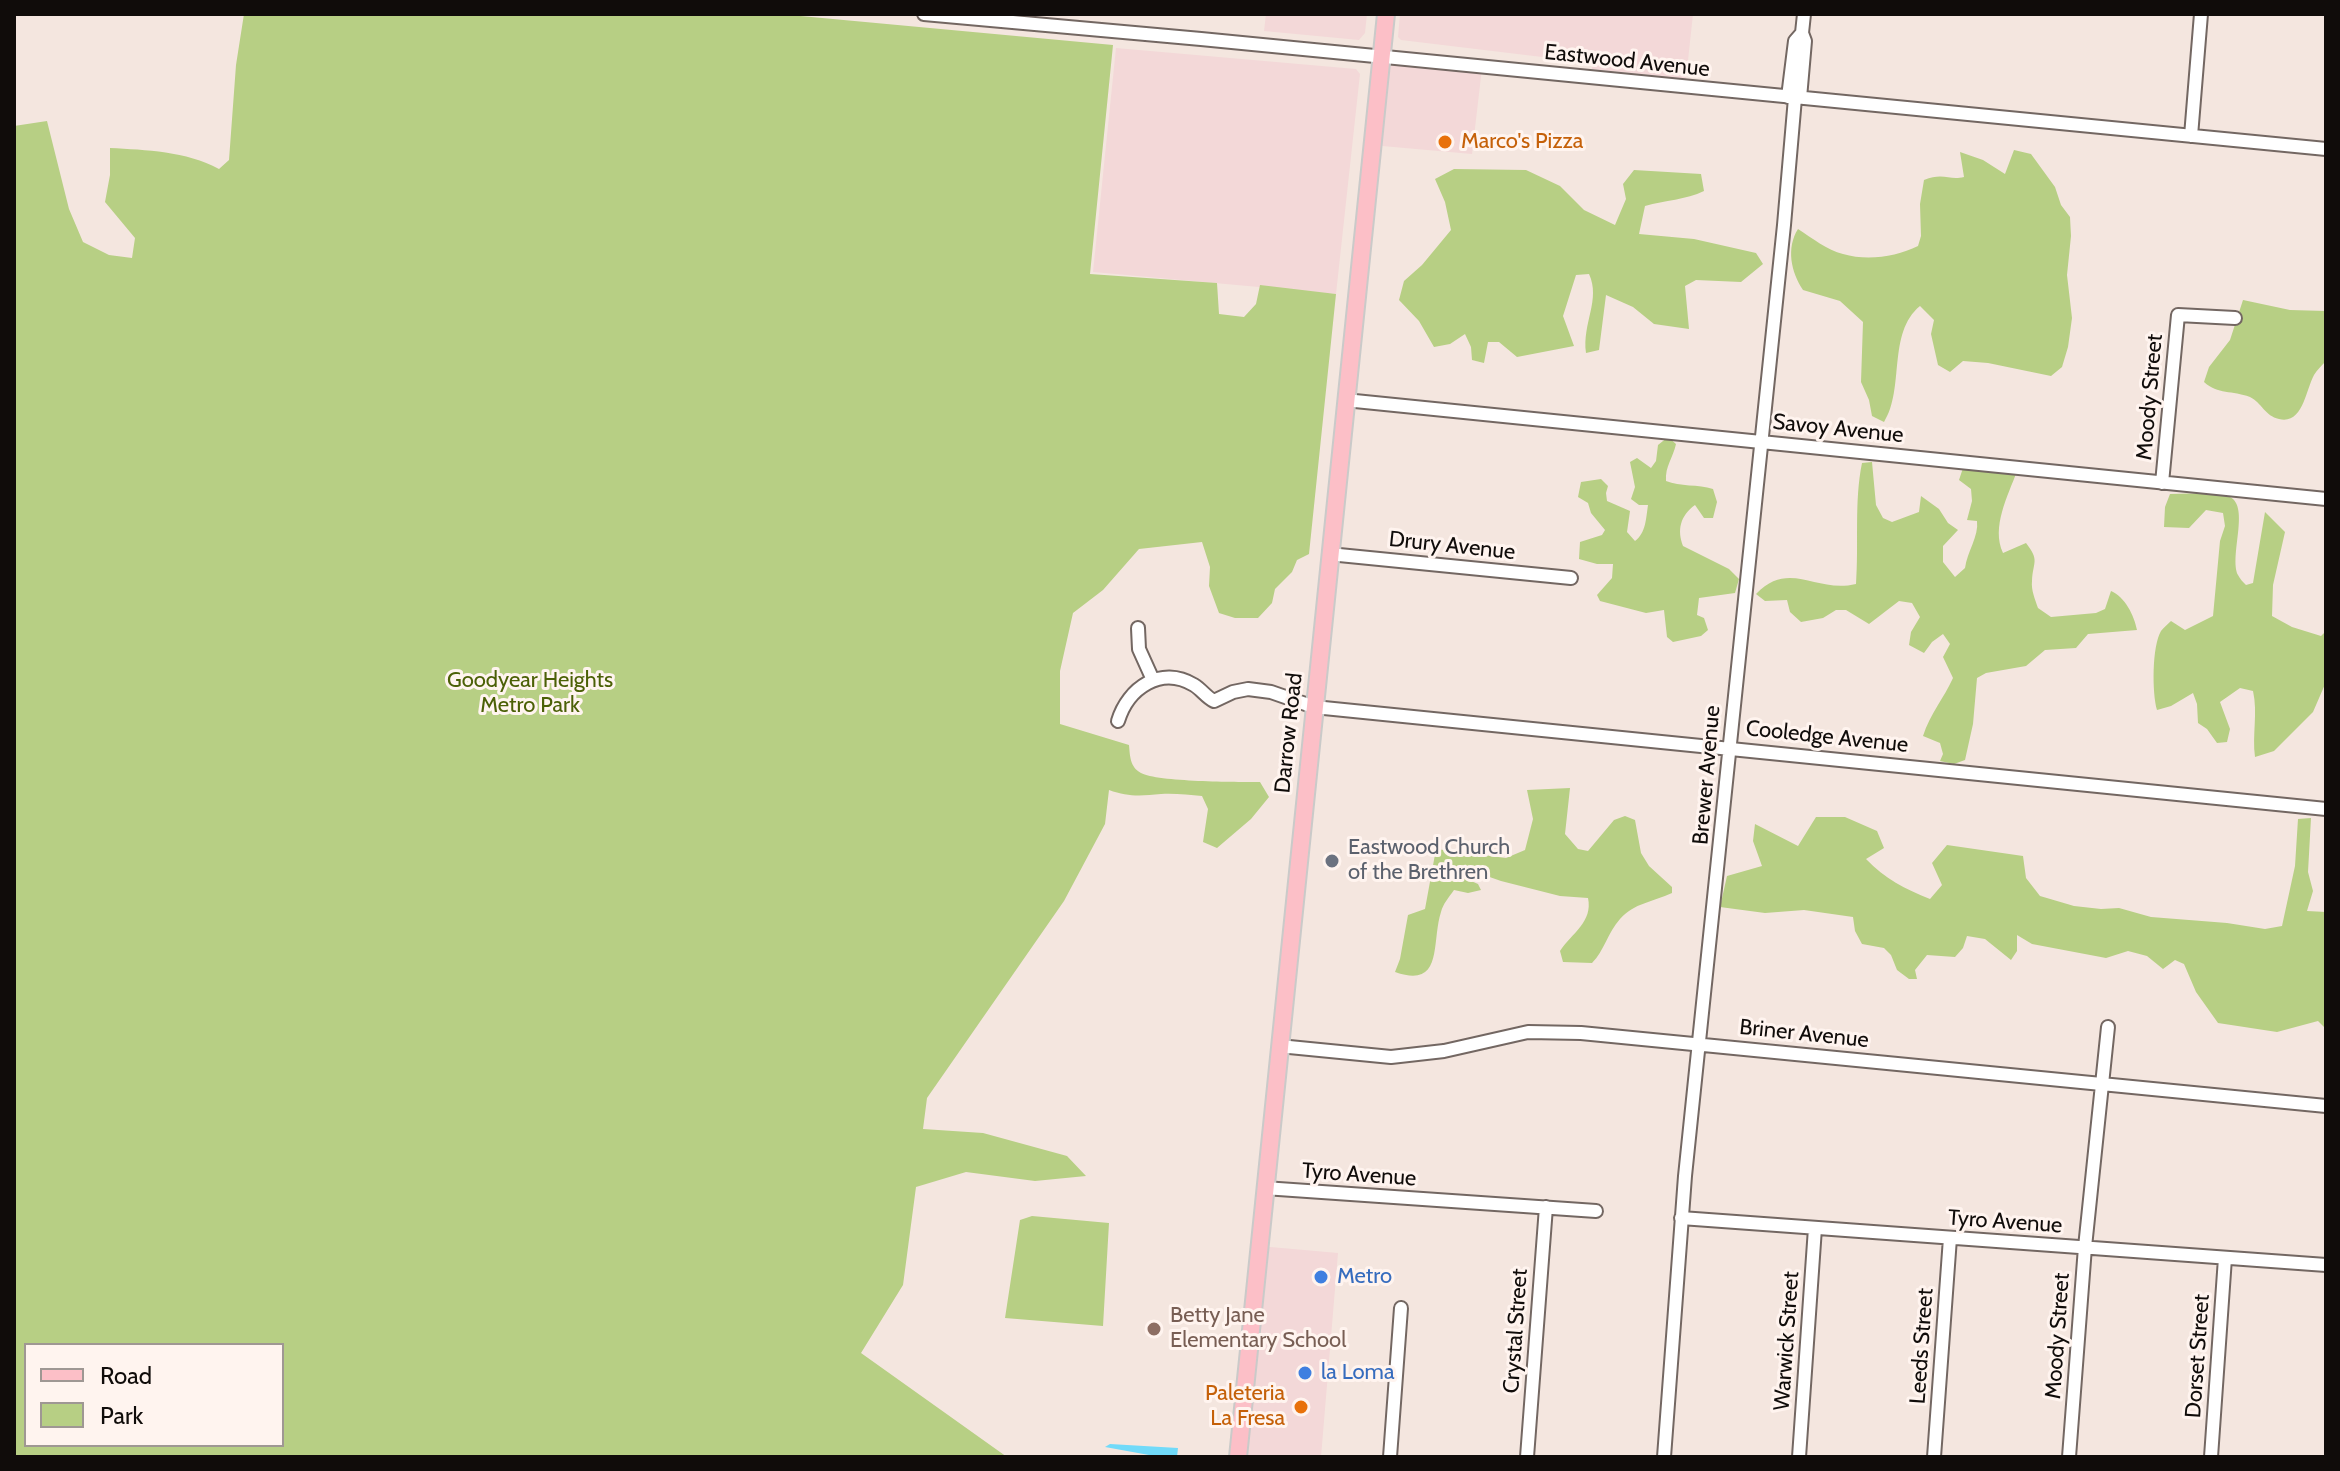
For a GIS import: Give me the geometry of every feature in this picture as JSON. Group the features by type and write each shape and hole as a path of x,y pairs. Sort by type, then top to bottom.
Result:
{"main road":[{"name":"Darrow Road","path":"1238,1457 1386,14"}],"street":[{"name":"Eastwood Avenue","path":"924,14 2326,149"},
{"name":"Brewer Avenue","path":"1664,1457 1681,1218 1795,98 1795,41 1802,33 1804,14"},
{"path":"2191,136 2201,14"},
{"name":"Moody Street","path":"2162,483 2178,315 2235,318"},
{"name":"Savoy Avenue","path":"1345,400 2326,499"},
{"name":"Drury Avenue","path":"1329,554 1571,578"},
{"path":"1118,721 1133,692 1153,680 1139,649 1138,628"},
{"name":"Cooledge Avenue","path":"1153,680 1168,678 1184,681 1214,701 1248,689 1271,692 1314,707 2326,809"},
{"name":"Moody Street","path":"2069,1457 2085,1247 2108,1027"},
{"name":"Briner Avenue","path":"1279,1046 1391,1057 1421,1055 1498,1037 1543,1032 1699,1044 2326,1106"},
{"name":"Tyro Avenue","path":"1264,1188 1596,1211"},
{"name":"Crystal Street","path":"1527,1457 1546,1207"},
{"name":"Tyro Avenue","path":"1681,1218 2326,1265"},
{"name":"Warwick Street","path":"1799,1457 1815,1228"},
{"name":"Leeds Street","path":"1934,1457 1950,1238"},
{"name":"Dorset Street","path":"2211,1457 2225,1258"},
{"path":"1390,1457 1401,1308"}],"shaded area":[{"path":"1266,14 1367,14 1365,33 1359,40 1264,31"},
{"path":"1400,14 1693,14 1686,79 1592,69 1592,63 1401,40 1398,37"},
{"path":"1116,48 1356,69 1360,74 1336,294 1093,272"},
{"path":"1380,58 1482,68 1472,154 1371,145"},
{"path":"1259,1246 1338,1253 1321,1457 1238,1457"}],"green space":[{"name":"Goodyear Heights Metro Park","path":"244,14 779,14 1113,45 1090,274 1217,283 1219,314 1244,317 1256,304 1260,285 1336,294 1309,554 1297,560 1292,572 1275,589 1272,603 1258,618 1235,618 1219,613 1209,586 1210,567 1202,542 1139,549 1103,590 1073,613 1060,671 1060,724 1129,745 1130,757 1137,771 1180,780 1260,782 1269,797 1251,819 1217,848 1203,842 1208,809 1202,796 1135,795 1109,790 1105,824 1064,901 927,1098 923,1129 983,1133 1067,1156 1086,1176 1035,1181 966,1172 916,1187 903,1285 861,1353 1007,1457 14,1457 14,126 47,121 69,209 83,242 109,255 132,258 135,238 105,202 110,175 110,148 180,155 219,169 229,160 236,65"},
{"path":"2014,150 2031,154 2055,187 2061,205 2070,217 2067,275 2072,318 2062,367 2051,376 1963,361 1950,372 1938,365 1931,334 1934,320 1920,306 1903,331 1890,409 1884,422 1872,416 1861,382 1863,322 1840,301 1803,290 1795,276 1792,260 1794,236 1798,229 1831,250 1852,256 1881,257 1909,250 1918,246 1921,236 1920,204 1924,180 1964,177 1960,152 1983,160 2005,174"},
{"path":"1454,169 1526,170 1560,186 1584,210 1615,225 1626,199 1623,184 1634,170 1701,174 1704,191 1645,206 1639,234 1694,239 1756,253 1763,264 1741,282 1696,280 1685,286 1689,329 1654,324 1633,307 1606,295 1599,350 1586,353 1592,284 1589,274 1576,275 1563,316 1574,346 1517,357 1499,342 1488,342 1484,363 1472,360 1471,347 1465,334 1450,344 1434,347 1419,321 1399,300 1404,281 1451,230 1445,202 1435,179"},
{"path":"2243,300 2290,310 2326,311 2326,361 2314,375 2299,411 2293,417 2279,419 2250,397 2220,391 2204,382 2209,367 2230,340"},
{"path":"1668,437 1676,444 1666,481 1713,489 1717,502 1713,518 1704,518 1695,505 1686,514 1680,529 1683,546 1729,569 1739,579 1735,593 1699,598 1697,615 1704,618 1708,630 1701,636 1673,642 1667,637 1664,610 1646,613 1600,601 1597,595 1612,578 1613,564 1579,559 1580,542 1602,535 1605,530 1591,513 1588,503 1578,497 1581,482 1601,479 1608,486 1607,501 1630,511 1627,532 1635,541 1643,530 1648,505 1639,505 1631,499 1635,487 1630,462 1637,458 1651,468 1656,461 1658,445"},
{"path":"1872,462 1876,505 1883,518 1892,522 1919,512 1921,496 1939,509 1948,523 1958,530 1943,546 1943,562 1955,577 1965,568 1977,527 1977,521 1967,520 1972,501 1971,489 1959,480 1963,468 2017,471 2002,512 2000,543 2003,553 2026,543 2033,554 2032,588 2038,608 2051,617 2096,613 2105,609 2111,591 2128,607 2137,630 2088,634 2076,648 2045,650 2026,666 1986,673 1977,678 1973,724 1965,760 1954,764 1940,761 1943,754 1940,743 1923,736 1953,678 1943,657 1950,644 1943,634 1924,653 1909,645 1911,632 1920,617 1912,603 1899,601 1869,624 1846,610 1836,610 1823,618 1801,622 1790,612 1787,600 1765,601 1756,594 1780,579 1842,586 1856,584 1860,478 1862,463"},
{"path":"2212,493 2228,496 2236,502 2239,521 2236,567 2246,585 2253,583 2265,512 2285,532 2273,585 2272,616 2292,627 2321,636 2326,631 2326,682 2313,712 2274,751 2255,757 2253,691 2240,688 2220,702 2230,729 2227,742 2217,743 2198,723 2193,693 2157,710 2155,702 2154,658 2161,631 2171,621 2185,630 2213,616 2220,541 2225,526 2223,513 2206,510 2189,528 2164,527 2165,507 2170,494"},
{"path":"1570,788 1565,834 1578,849 1588,851 1614,820 1625,816 1635,820 1641,853 1649,866 1672,887 1672,893 1625,914 1592,963 1563,962 1560,951 1585,921 1588,898 1560,896 1464,868 1462,877 1478,884 1481,890 1468,893 1454,890 1446,901 1438,924 1433,960 1428,969 1411,976 1395,972 1408,915 1425,909 1436,849 1506,858 1525,850 1533,819 1527,790"},
{"path":"1816,817 1845,817 1877,831 1884,848 1866,859 1896,883 1930,899 1942,885 1932,863 1947,845 2023,856 2026,878 2040,896 2074,906 2119,908 2151,917 2265,929 2282,926 2295,866 2298,819 2311,818 2308,872 2313,891 2307,911 2326,912 2326,1029 2318,1021 2277,1032 2218,1023 2196,992 2184,964 2175,960 2163,969 2147,956 2128,951 2106,958 2032,944 2017,935 2017,951 2011,960 1985,939 1967,936 1963,948 1955,957 1927,955 1915,970 1917,979 1909,979 1897,970 1891,955 1884,948 1862,944 1855,931 1853,917 1804,910 1765,913 1720,907 1727,876 1762,866 1753,841 1755,824 1798,846"},
{"path":"1032,1216 1109,1223 1103,1326 1005,1318 1020,1220"}],"water":[{"path":"1110,1444 1178,1448 1177,1457 1105,1447"}],"place":[{"name":"Marco's Pizza","path":"1445,142"},
{"name":"Eastwood Church of the Brethren","path":"1332,861"},
{"name":"Metro","path":"1321,1277"},
{"name":"Betty Jane Elementary School","path":"1154,1329"},
{"name":"la Loma","path":"1305,1373"},
{"name":"Paleteria La Fresa","path":"1301,1407"}]}
